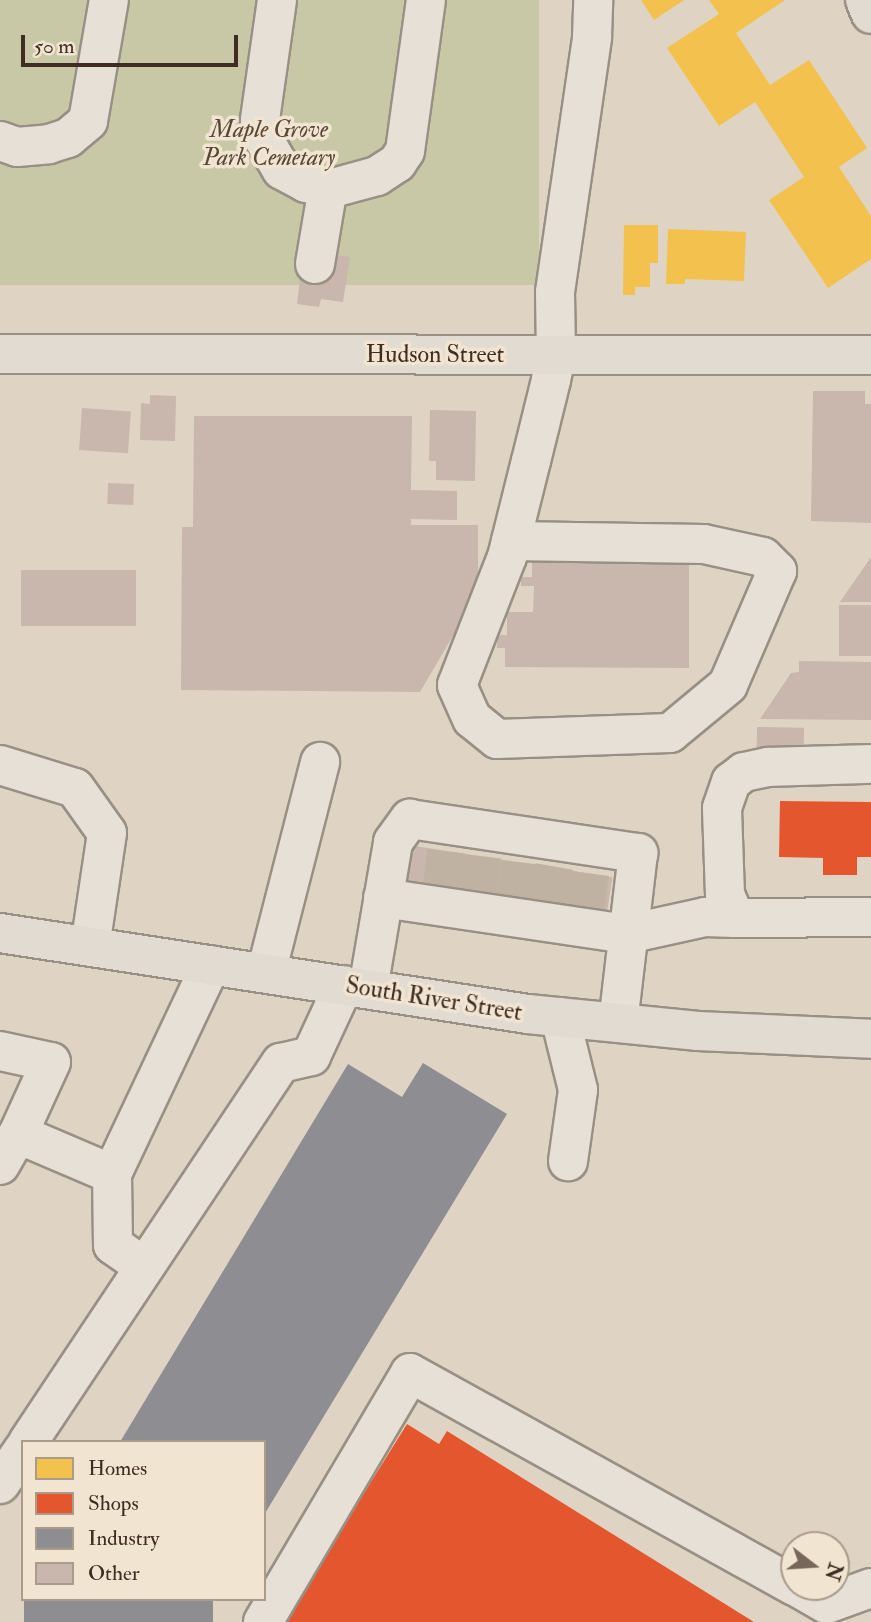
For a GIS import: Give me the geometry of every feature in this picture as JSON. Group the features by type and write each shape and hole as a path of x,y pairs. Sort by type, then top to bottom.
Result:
{"main road":[{"name":"Hudson Street","path":"0,354 871,355"},
{"name":"South River Street","path":"0,933 560,1017 871,1039"}],"lane":[{"path":"0,141 17,147 49,144 68,138 88,121 109,0"},
{"path":"277,0 260,120 262,135 282,170 306,183 328,187 360,184 397,163 405,151 426,0"},
{"path":"511,541 704,544 763,557 777,571 729,685 670,733 497,739 472,719 457,685 511,541 556,356 555,292 592,37 593,0"},
{"path":"315,264 328,187"},
{"path":"266,974 320,762"},
{"path":"735,918 725,895 722,808 731,782 744,772 768,767 871,764"},
{"path":"0,765 75,788 107,833 90,947"},
{"path":"29,1440 281,1063 311,1056 356,987 383,898 393,842 410,819 462,870 553,883 638,853 618,1023"},
{"path":"383,898 462,870 553,883 628,934 705,917 871,917"},
{"path":"144,1267 113,1245 113,1174 211,965"},
{"path":"560,1017 578,1090 568,1161"},
{"path":"0,1051 51,1062 9,1149 113,1174"},
{"path":"263,1622 410,1373 780,1578"},
{"path":"0,1484 21,1453"},
{"path":"850,1596 871,1588"}],"green space":[{"name":"Maple Grove Park Cemetary","path":"0,0 539,0 539,285 0,285"}],"building: Homes":[{"path":"641,0 684,0 654,20"},
{"path":"709,0 785,0 736,33 770,85 809,60 867,148 839,167 871,216 871,259 828,288 769,200 804,177 755,102 719,126 667,48 719,14"},
{"path":"624,225 658,225 658,263 650,263 650,287 635,287 635,295 623,295"},
{"path":"668,229 746,232 744,281 685,279 685,284 666,284"}],"building: Shops":[{"path":"780,801 871,802 871,857 857,857 857,875 823,875 823,858 779,857"},
{"path":"407,1424 439,1444 447,1431 754,1622 284,1622"}],"building: Industry":[{"path":"423,1063 507,1114 266,1512 266,1440 121,1440 348,1064 402,1097"},
{"path":"24,1601 213,1601 213,1622 24,1622"}],"building: Other":[{"path":"325,253 350,257 343,302 321,299 319,307 297,304 301,270"},
{"path":"813,391 865,391 865,404 871,404 871,523 811,521"},
{"path":"150,395 176,396 175,441 140,440 141,403 150,404"},
{"path":"82,408 131,411 128,453 79,450"},
{"path":"430,410 476,411 475,481 436,480 436,461 429,461"},
{"path":"194,416 412,416 411,490 457,491 457,520 411,519 411,525 478,525 478,593 420,692 181,690 182,527 193,527"},
{"path":"108,483 134,484 133,505 107,504"},
{"path":"871,557 871,602 840,602"},
{"path":"532,558 689,558 689,668 505,667 505,648 497,648 497,635 507,635 507,612 533,612 534,586 521,586 521,577 532,577"},
{"path":"21,570 136,570 136,626 21,626"},
{"path":"839,605 871,605 871,656 839,656"},
{"path":"799,661 871,662 871,720 760,719 791,673 799,672"},
{"path":"757,727 804,728 804,749 757,748"},
{"path":"409,845 612,877 607,913 403,881"}],"tunnel":[{"path":"442,886 446,851"},
{"path":"478,891 482,856"},
{"path":"516,897 520,862"},
{"path":"548,902 554,867"},
{"path":"585,908 590,873"}]}
